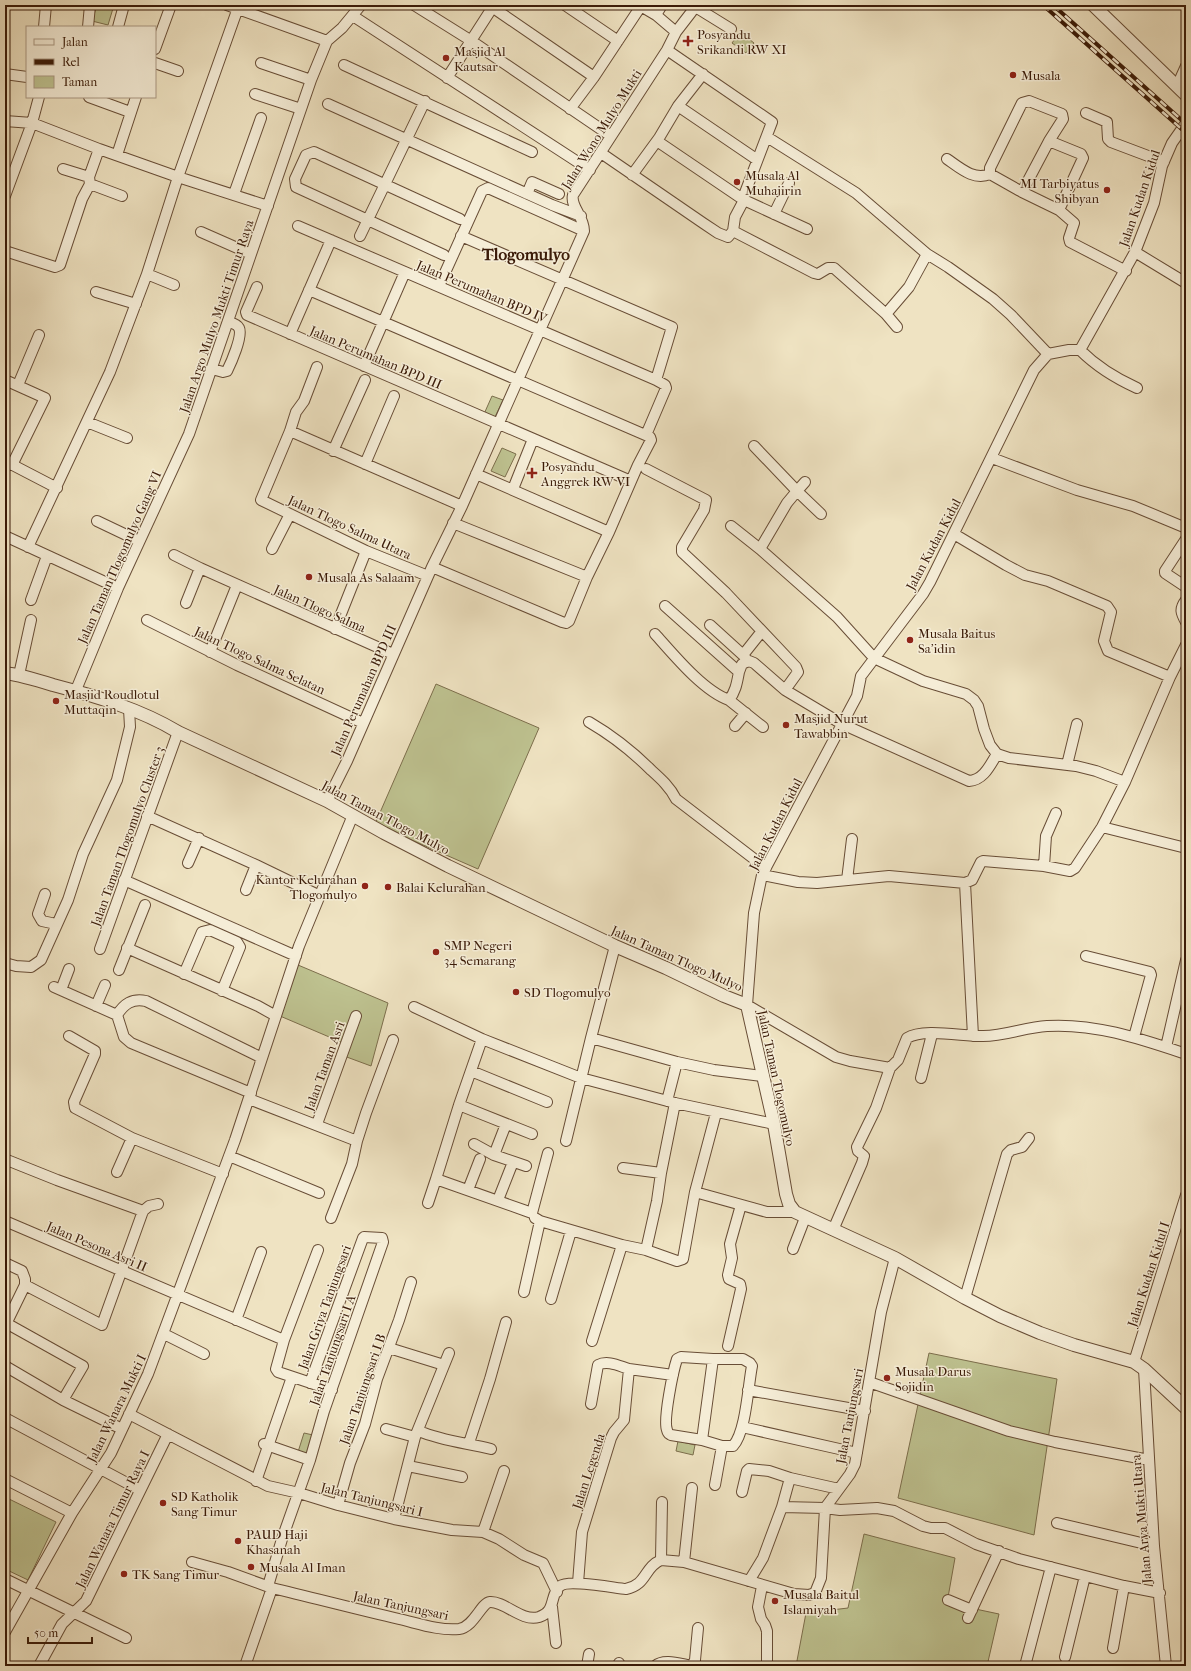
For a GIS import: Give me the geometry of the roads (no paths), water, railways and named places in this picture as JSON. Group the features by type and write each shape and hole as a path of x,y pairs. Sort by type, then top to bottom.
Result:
{"street":[{"path":"44,26 46,5"},
{"path":"88,26 90,5"},
{"path":"118,26 124,5"},
{"path":"156,45 171,5"},
{"path":"227,5 239,7 327,41 342,28 361,5"},
{"path":"414,5 470,40 611,136"},
{"path":"565,5 618,41"},
{"path":"570,109 594,77 642,5 658,11 676,32"},
{"path":"1093,5 1186,95"},
{"path":"447,78 492,6 594,77"},
{"path":"28,547 57,488 110,372 147,274 178,177 239,7"},
{"name":"Jalan Wono Mulyo Mukti","path":"584,231 581,216 572,199 573,195 667,50 676,32 689,14 697,8 731,29"},
{"path":"353,16 590,170"},
{"name":"Jalan Argo Mulyo Mukti Timur Raya","path":"189,434 216,370 251,254 311,80 327,41"},
{"path":"667,50 772,122 767,137 756,159 743,200 735,217 731,234"},
{"path":"156,62 178,71"},
{"path":"261,63 311,80"},
{"path":"344,65 532,152"},
{"path":"1177,86 1186,66"},
{"path":"5,74 26,77"},
{"path":"632,175 657,141 678,106 703,74"},
{"path":"255,94 301,109"},
{"path":"5,196 10,169 32,123 39,98"},
{"path":"92,98 130,112"},
{"path":"117,155 136,98"},
{"path":"990,174 990,168 1022,103 1029,101 1063,115 1063,119 1022,192"},
{"path":"360,236 424,102"},
{"path":"328,104 527,194 581,216"},
{"path":"678,106 756,159"},
{"path":"1086,112 1107,122 1108,139 1111,142 1164,162"},
{"path":"234,194 261,118"},
{"name":"Jalan Argo Mulyo Mukti Timur Raya","path":"5,121 32,123 178,177 268,206"},
{"name":"Jalan Kudan Kidul","path":"1080,350 1126,271 1135,252 1154,203 1164,162 1172,143 1186,123"},
{"path":"767,137 856,192 927,254 993,299 1011,315 1048,354 1069,350 1080,350 1094,364 1137,388"},
{"path":"1050,140 1080,154 1083,158 1059,210"},
{"path":"657,141 743,200 807,229"},
{"path":"5,251 55,267 60,265 99,149"},
{"path":"444,255 296,187 296,179 306,155 314,152 460,219"},
{"path":"601,153 718,233 731,234 814,273 818,274 828,268 834,268 886,314 897,327"},
{"path":"947,159 972,175 985,177 990,174"},
{"path":"63,168 122,196"},
{"path":"990,174 1059,210 1074,223 1069,238 1070,242 1126,271"},
{"path":"527,194 532,182 559,194"},
{"path":"774,214 789,183"},
{"path":"439,286 482,191 488,188 584,231 539,330"},
{"name":"Jalan Perumahan BPD IV","path":"298,226 656,380"},
{"path":"200,232 251,254"},
{"path":"461,236 672,327 656,380 665,385 666,388 646,435"},
{"path":"290,334 331,240"},
{"path":"1135,252 1186,283"},
{"path":"886,314 909,287 927,254"},
{"path":"364,366 405,272"},
{"path":"147,274 174,285"},
{"name":"Jalan Perumahan BPD III","path":"257,287 246,312 247,315 498,424"},
{"path":"309,290 650,437 651,440 587,577 569,621 566,623 430,572"},
{"path":"96,292 136,304"},
{"path":"216,370 225,372 228,370 240,338 240,329 231,323"},
{"name":"Jalan Perumahan BPD III","path":"327,801 347,761 430,572 462,506 539,330"},
{"path":"18,385 39,335"},
{"name":"Jalan Kudan Kidul","path":"747,1005 754,913 764,872 857,696 861,676 923,594 992,458 1028,380 1042,359 1048,354"},
{"path":"317,367 304,401 296,412 290,431 462,506"},
{"path":"5,380 45,398 8,463 57,488"},
{"path":"333,450 366,380"},
{"path":"365,464 394,396"},
{"path":"87,422 127,438"},
{"path":"498,424 631,481"},
{"name":"Jalan Tlogo Salma Utara","path":"290,431 261,500 366,550 430,572"},
{"name":"Jalan Taman Tlogomulyo Gang VI","path":"76,690 118,588 189,434"},
{"path":"512,489 533,439"},
{"path":"754,446 821,514"},
{"path":"992,458 1077,490 1133,506 1186,528"},
{"path":"646,468 705,499 706,502 704,510 682,547 683,554 726,593 798,670 785,690"},
{"path":"476,474 512,489 608,534"},
{"path":"760,549 787,503 806,482"},
{"path":"272,549 290,514"},
{"path":"98,521 139,541"},
{"path":"454,523 587,577"},
{"path":"731,526 760,549 837,617 874,658 923,681 966,694 974,700 978,706 990,745 997,754 1009,758 1067,765 1096,771 1124,782"},
{"path":"954,534 1006,565 1107,606 1111,612 1104,641 1108,651 1170,676"},
{"path":"5,536 118,588"},
{"path":"1186,539 1165,571 1165,573 1186,587"},
{"path":"335,629 366,550"},
{"name":"Jalan Tlogo Salma","path":"174,555 237,585 393,654"},
{"path":"31,600 46,556"},
{"path":"186,602 200,568"},
{"path":"210,652 237,585"},
{"path":"1186,600 1181,610 1186,622"},
{"path":"665,606 739,672"},
{"path":"19,675 31,620"},
{"name":"Jalan Tlogo Salma Selatan","path":"147,620 210,652 363,723"},
{"path":"710,625 746,658 754,663 785,690 842,724 969,781 981,778 997,754"},
{"path":"729,700 737,686 742,664 762,631"},
{"path":"655,634 675,657 710,690 729,700 763,727"},
{"path":"589,722 612,735 671,789 676,799 764,872 804,882 816,883 889,876 965,883 972,880 981,862 984,861 1044,866 1067,872 1075,868 1102,827 1124,782 1170,676 1186,646"},
{"name":"Jalan Taman Tlogo Mulyo","path":"5,674 19,675 76,690 155,720 327,801 384,833 437,860 615,946 747,1005"},
{"path":"5,963 31,967 36,965 41,960 68,900 83,854 116,780 130,727 129,709"},
{"path":"735,726 746,713"},
{"path":"1067,765 1077,724"},
{"name":"Jalan Taman Tlogomulyo Cluster 3","path":"100,949 178,732"},
{"path":"1044,866 1046,836 1056,814"},
{"name":"Jalan Wanara Mukti I","path":"5,1632 72,1512 111,1453 148,1374 229,1156 296,956 353,815"},
{"path":"148,816 199,838 320,896"},
{"path":"1102,827 1186,848"},
{"path":"188,863 199,838"},
{"path":"847,880 852,840"},
{"path":"246,890 256,865"},
{"path":"124,880 296,956"},
{"path":"965,883 973,1036"},
{"path":"45,894 38,914 42,921 56,924"},
{"path":"119,970 145,905"},
{"path":"184,974 202,932 210,930 237,942 240,947 222,991"},
{"path":"566,1141 615,946"},
{"path":"127,948 258,1006 276,1016"},
{"path":"1086,956 1150,972 1149,983 1134,1037"},
{"path":"1166,1047 1186,960"},
{"path":"69,969 58,988 96,1006 117,1015 123,1006 131,1001 137,999 146,1001 262,1058"},
{"path":"96,1006 105,985"},
{"name":"Jalan Taman Tlogomulyo","path":"747,1005 836,1057 890,1068"},
{"name":"Jalan Taman Tlogomulyo","path":"747,1005 774,1124 786,1194 789,1204 800,1215"},
{"path":"414,1007 482,1039 581,1078 716,1113 774,1124"},
{"name":"Jalan Taman Asri","path":"117,1015 124,1037 131,1043 250,1096 357,1141"},
{"name":"Jalan Taman Asri","path":"317,1124 356,1016"},
{"path":"833,1230 862,1163 864,1156 858,1151 857,1147 876,1108 890,1068 898,1060 907,1038 919,1033 983,1036 1045,1026 1063,1025 1134,1037 1186,1054"},
{"path":"921,1078 932,1034"},
{"path":"69,1036 95,1051 74,1102 75,1108 132,1138 222,1174"},
{"path":"591,1038 677,1062 714,1070 762,1076"},
{"path":"428,1203 459,1105 482,1039"},
{"path":"331,1218 352,1164 357,1141 393,1040"},
{"path":"646,1250 657,1201 677,1062"},
{"path":"471,1071 547,1102"},
{"path":"459,1105 532,1134"},
{"path":"436,1179 532,1213 534,1217 540,1221 622,1245 646,1250 677,1261 683,1259 696,1192 716,1113"},
{"path":"494,1154 506,1124"},
{"path":"117,1172 132,1138"},
{"path":"965,1298 1007,1154 1011,1150 1022,1147 1029,1138"},
{"path":"474,1144 494,1154 526,1166"},
{"path":"532,1213 548,1153"},
{"path":"229,1156 319,1193"},
{"path":"468,1190 480,1159"},
{"path":"7,1160 143,1211"},
{"path":"498,1200 513,1162"},
{"path":"623,1168 660,1173"},
{"path":"696,1192 767,1212 800,1215 895,1258 965,1298 1040,1333 1074,1345 1134,1362 1144,1369 1186,1408"},
{"name":"Jalan Kudan Kidul I","path":"1134,1362 1181,1227 1186,1194"},
{"path":"25,1285 101,1324 122,1271 143,1211 149,1206 158,1204"},
{"path":"728,1346 741,1289 740,1284 729,1279 728,1275 732,1258 730,1241 741,1205"},
{"path":"793,1249 800,1215"},
{"name":"Jalan Pesona Asri II","path":"5,1221 284,1340"},
{"path":"524,1292 540,1221"},
{"path":"551,1299 571,1231"},
{"name":"Jalan Tanjungsari I A","path":"299,1493 383,1240 382,1238 364,1237 362,1240"},
{"name":"Jalan Griya Tanjungsari","path":"310,1383 362,1240"},
{"path":"592,1341 622,1245"},
{"name":"Jalan Griya Tanjungsari","path":"318,1250 284,1340 276,1369 278,1372 332,1390"},
{"path":"236,1320 261,1252"},
{"name":"Jalan Tanjungsari","path":"825,1508 850,1474 855,1464 881,1312 895,1258"},
{"path":"5,1263 22,1271 25,1279 25,1285 6,1324 83,1366 63,1400"},
{"name":"Jalan Tanjungsari I B","path":"338,1505 350,1463 365,1424 377,1379 412,1282"},
{"path":"469,1443 490,1379 506,1322"},
{"path":"164,1334 204,1354"},
{"path":"389,1348 444,1365"},
{"path":"394,1520 417,1434 449,1353"},
{"path":"681,1356 713,1358 743,1359 752,1366 742,1427 738,1441 733,1446 722,1446 668,1433 666,1417 677,1358 681,1356"},
{"path":"702,1440 713,1358"},
{"path":"591,1404 598,1366 603,1363 613,1364 629,1370 674,1375"},
{"path":"5,1366 63,1400 122,1429"},
{"name":"Jalan Arya Mukti Utara","path":"1144,1369 1154,1546 1160,1593 1166,1666"},
{"name":"Jalan Legenda","path":"578,1583 582,1532 611,1438 624,1420 629,1370"},
{"name":"Jalan Griya Tanjungsari","path":"254,1480 290,1376"},
{"path":"870,1382 1009,1431 1061,1444 1148,1460"},
{"path":"748,1390 865,1411"},
{"name":"Jalan Tanjungsari I","path":"129,1414 268,1486 299,1493 394,1520 452,1530 483,1532 499,1539 524,1555 544,1562 557,1592"},
{"path":"5,1418 140,1490"},
{"path":"742,1427 857,1453"},
{"path":"386,1429 469,1443 491,1449"},
{"name":"Jalan Wanara Timur Raya I","path":"39,1666 62,1624 86,1601 168,1434"},
{"path":"266,1445 310,1460"},
{"path":"715,1485 722,1446"},
{"path":"408,1466 462,1477"},
{"path":"742,1492 747,1471 749,1469 839,1488"},
{"path":"483,1532 504,1471"},
{"path":"749,1581 763,1558 782,1507 790,1478"},
{"path":"5,1479 72,1512"},
{"path":"684,1562 692,1488"},
{"path":"245,1666 270,1587 282,1539 299,1493"},
{"path":"660,1560 662,1502"},
{"path":"782,1507 825,1508 840,1510 877,1508 894,1511 927,1528 945,1528 976,1544 1051,1567 1124,1586 1160,1593"},
{"path":"556,1643 552,1607 557,1592 562,1585 578,1583 626,1589 634,1587 642,1581 651,1567 660,1560 684,1562 720,1574 794,1594 809,1595 815,1593 821,1578 825,1508"},
{"path":"1057,1523 1154,1546"},
{"path":"948,1600 970,1614 999,1551"},
{"path":"192,1562 228,1572 270,1587"},
{"path":"1025,1666 1051,1567"},
{"path":"1065,1657 1085,1576"},
{"path":"5,1579 126,1638"},
{"path":"762,1586 758,1607 761,1619 767,1631 767,1666"},
{"path":"1113,1648 1124,1586"},
{"name":"Jalan Tanjungsari","path":"270,1587 427,1626 449,1629 460,1629 467,1626 478,1615 485,1604 489,1602 498,1604 530,1617 538,1617 552,1607"},
{"path":"655,1666 661,1662 668,1662 692,1666 695,1660 698,1628"},
{"path":"587,1666 589,1654"}],"railway":[{"path":"1043,5 1186,133"},
{"path":"1053,5 1186,124"}],"place":[{"name":"Posyandu Srikandi RW XI","path":"688,41"},
{"name":"Masjid Al Kautsar","path":"446,58"},
{"name":"Musala","path":"1013,75"},
{"name":"Musala Al Muhajirin","path":"737,182"},
{"name":"MI Tarbiyatus Shibyan","path":"1107,190"},
{"name":"Posyandu Anggrek RW VI","path":"532,473"},
{"name":"Musala As Salaam","path":"309,577"},
{"name":"Musala Baitus Sa'idin","path":"910,640"},
{"name":"Masjid Roudlotul Muttaqin","path":"56,701"},
{"name":"Masjid Nurut Tawabbin","path":"786,725"},
{"name":"Kantor Kelurahan Tlogomulyo","path":"365,886"},
{"name":"Balai Kelurahan","path":"388,887"},
{"name":"SMP Negeri 34 Semarang","path":"436,952"},
{"name":"SD Tlogomulyo","path":"516,992"},
{"name":"Musala Darus Sojidin","path":"887,1378"},
{"name":"SD Katholik Sang Timur","path":"163,1503"},
{"name":"PAUD Haji Khasanah","path":"238,1541"},
{"name":"Musala Al Iman","path":"251,1567"},
{"name":"TK Sang Timur","path":"124,1574"},
{"name":"Musala Baitul Islamiyah","path":"775,1601"}],"district":[{"name":"Tlogomulyo","path":"526,254"}]}
